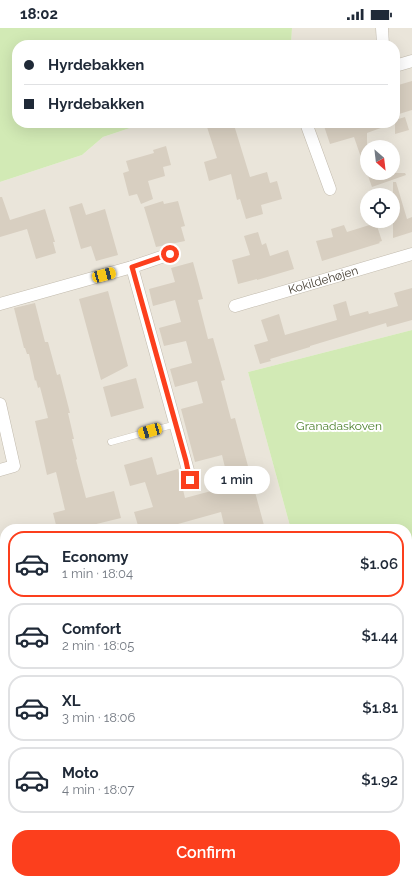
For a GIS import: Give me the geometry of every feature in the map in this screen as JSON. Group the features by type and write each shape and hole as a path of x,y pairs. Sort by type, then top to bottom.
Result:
{"street":[{"path":"382,28 383,40"},
{"path":"400,65 412,61"},
{"path":"308,128 330,189"},
{"path":"0,304 132,267 170,254"},
{"name":"Kokildehøjen","path":"235,306 412,254"},
{"path":"132,267 176,424 190,480"},
{"path":"0,404 14,466 0,470"}],"lane":[{"path":"111,442 176,424"}],"shaded area":[{"path":"292,28 412,28 412,330 248,372 289,524 0,524 0,182 82,155 103,137 130,128 400,128 400,40 291,40"}],"green space":[{"path":"0,28 292,28 291,40 12,40 12,128 130,128 103,137 82,155 0,182"},
{"name":"Granadaskoven","path":"412,330 412,524 289,524 248,372"}],"building":[{"path":"412,81 412,110 400,114 400,85"},
{"path":"405,117 409,130 395,134 395,128 400,128 400,118"},
{"path":"207,128 235,128 250,177 267,172 270,183 277,181 282,199 261,205 263,214 246,219 240,199 237,200 231,174 209,181 204,162 217,158"},
{"path":"325,128 381,128 367,133 367,140 360,140 360,154 354,137 330,144"},
{"path":"166,146 171,165 163,167 165,176 148,181 153,199 141,204 137,194 129,196 123,173 129,171 126,161 154,153 153,150"},
{"path":"400,173 405,173 406,175 400,177"},
{"path":"370,180 392,180 372,187"},
{"path":"393,182 396,182 398,188 393,188"},
{"path":"400,195 407,219 412,217 412,232 393,238 393,228 400,228"},
{"path":"0,197 2,197 10,220 45,209 55,242 53,242 56,253 36,259 27,229 0,237"},
{"path":"163,201 164,204 178,201 185,226 181,227 185,241 156,247 144,207"},
{"path":"82,203 86,215 105,209 118,255 96,261 91,246 81,249 69,207"},
{"path":"344,225 347,232 360,228 378,228 382,241 379,242 380,243 322,261 316,241 333,237 331,229"},
{"path":"258,232 262,245 266,243 270,256 288,250 294,269 238,284 232,260 250,255 244,236"},
{"path":"193,262 203,299 198,300 208,339 213,338 225,380 221,381 231,419 235,418 264,524 224,524 221,512 178,524 138,524 134,512 153,507 145,482 130,486 124,465 152,457 157,475 178,469 185,498 215,490 213,484 228,480 222,455 195,462 181,409 203,403 197,381 175,387 170,369 192,363 186,341 164,346 159,328 181,322 175,300 153,306 149,289 175,282 171,268"},
{"path":"412,288 412,320 387,327 386,323 270,359 271,361 260,364 254,345 268,341 261,320 279,314 285,335 337,320 333,305 346,301 350,316 368,311 369,314 398,306 394,293"},
{"path":"108,291 128,366 101,380 79,299"},
{"path":"35,303 45,342 48,342 57,375 60,374 70,413 68,413 74,439 72,439 76,460 86,498 114,491 121,518 96,524 56,524 53,513 65,510 56,472 47,475 35,421 48,418 40,387 38,388 36,380 35,381 29,354 27,354 24,348 14,308"},
{"path":"136,378 144,408 111,417 103,387"}],"route":[{"path":"170,254 132,267 190,480"}]}
